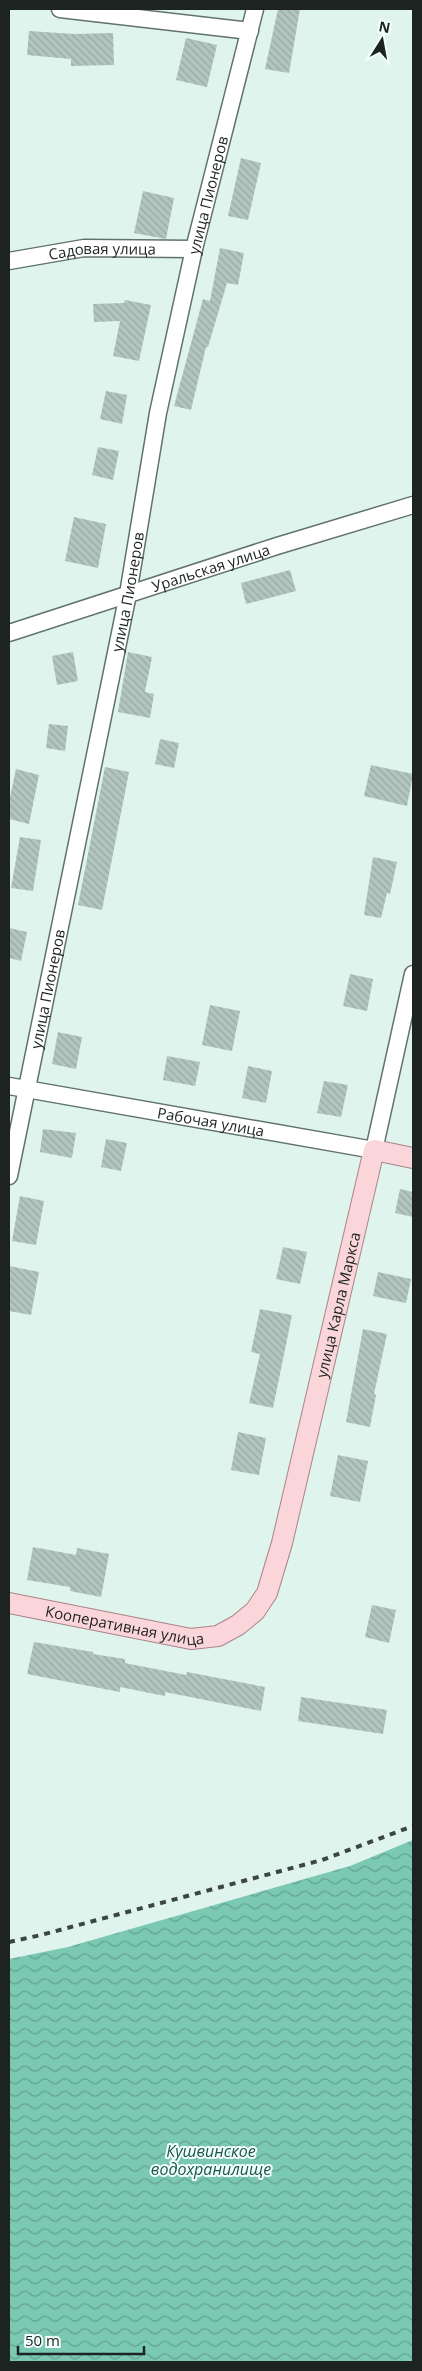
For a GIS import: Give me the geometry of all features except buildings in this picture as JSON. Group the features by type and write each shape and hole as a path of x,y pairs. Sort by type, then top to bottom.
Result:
{"main road":[{"name":"Рабочая улица","path":"374,1150 413,1158"},
{"name":"улица Карла Маркса","path":"238,1625 255,1611 267,1593 282,1543 374,1150"},
{"name":"Кооперативная улица","path":"9,1603 191,1639 218,1636 238,1625"}],"street":[{"path":"60,9 250,31"},
{"name":"улица Пионеров","path":"9,1176 128,594 158,413 194,249 255,9"},
{"name":"Садовая улица","path":"9,260 84,248 194,249"},
{"name":"Уральская улица","path":"9,633 277,546 413,505"},
{"name":"улица Карла Маркса","path":"374,1150 413,974"},
{"name":"Рабочая улица","path":"9,1086 374,1150"}],"water":[{"name":"Кушвинское водохранилище","path":"413,1840 413,2362 9,2362 9,1959 68,1947 350,1866"}],"railway":[{"path":"9,1942 322,1860 413,1826"}]}
